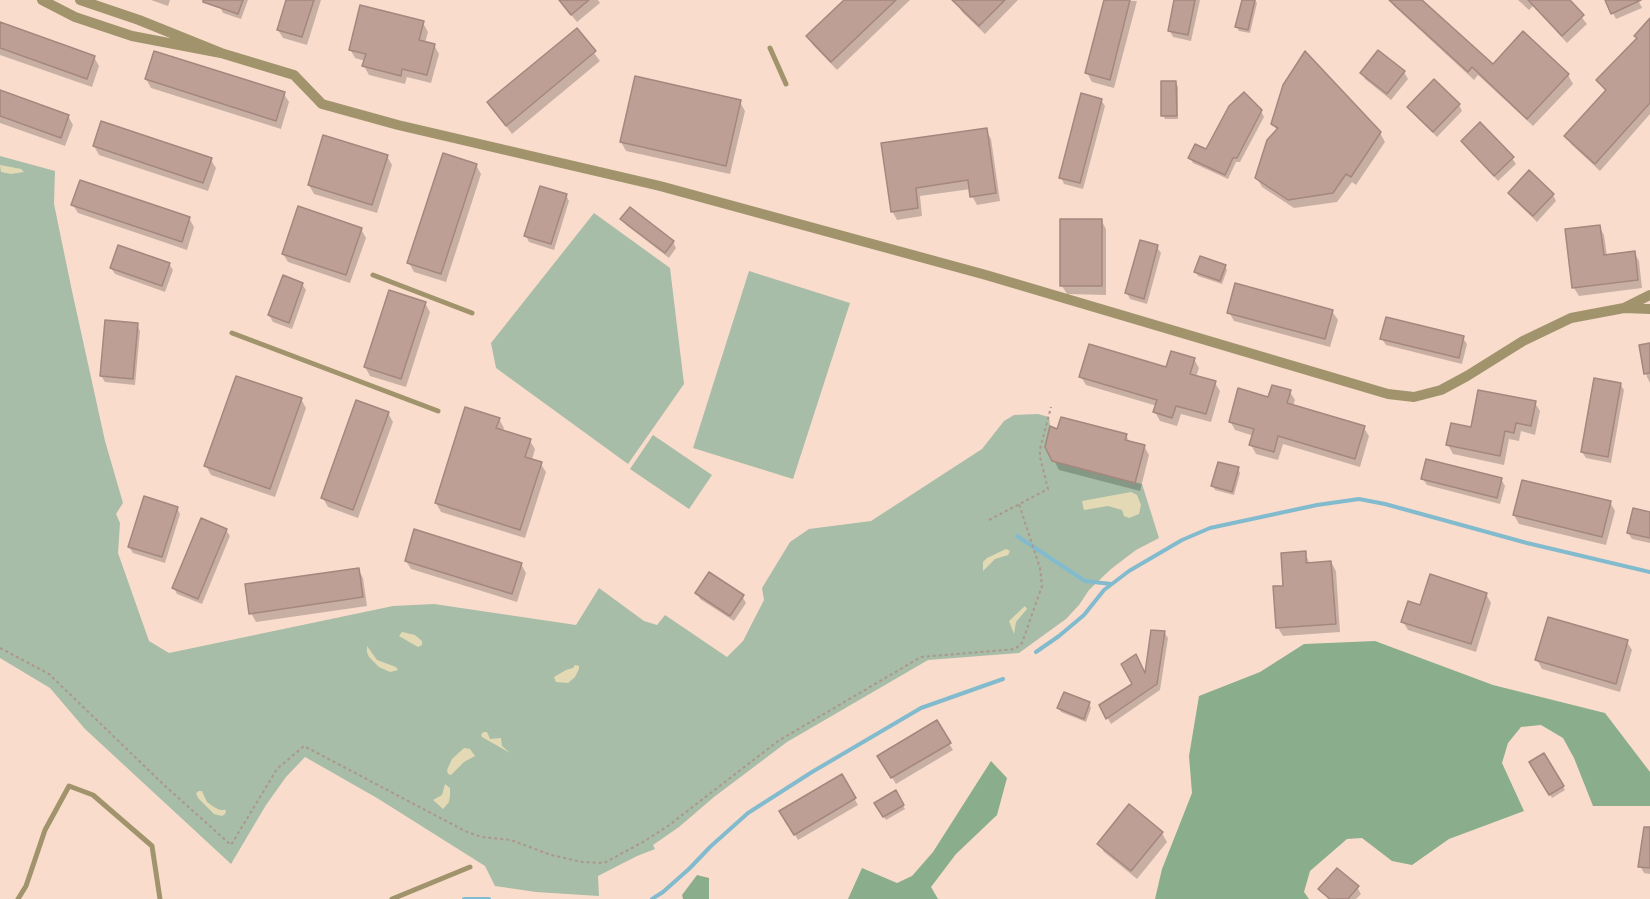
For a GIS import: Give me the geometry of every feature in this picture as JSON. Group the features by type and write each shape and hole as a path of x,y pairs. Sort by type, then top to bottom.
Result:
{"street":[{"path":"42,0 75,16 132,36 221,53"},
{"path":"80,0 139,20 221,53 294,75 322,104 398,125 671,189 986,275 1388,394 1414,397 1441,390 1522,341 1571,318 1624,308 1650,309"},
{"path":"1624,308 1650,295"}],"lane":[{"path":"770,48 786,84"},
{"path":"373,275 472,314"},
{"path":"232,333 438,411"},
{"path":"18,899 26,886 45,830 69,786 93,795 152,846 160,899"},
{"path":"392,899 470,867"}],"path":[{"path":"989,520 1048,489 1040,449 1051,407"},
{"path":"0,648 48,674 164,785 231,845 278,769 304,746 465,831 481,837 511,840 550,855 582,862 604,863 668,826 778,741 921,657 1015,649 1022,643 1042,586 1040,568 1019,504"}],"green space":[{"path":"0,156 55,171 54,204 105,441 123,503 116,514 120,523 118,553 149,641 169,653 393,606 434,604 576,625 599,588 644,621 657,625 665,615 727,657 743,641 764,600 762,588 790,542 809,529 871,521 982,449 1004,421 1014,415 1038,414 1049,417 1050,426 1045,447 1052,461 1142,484 1159,538 1136,550 1111,569 1089,590 1066,619 1019,653 928,660 787,742 653,845 655,849 598,876 599,896 536,892 495,886 485,866 377,798 305,757 286,777 266,805 231,864 85,729 50,688 0,658"},
{"path":"594,213 670,268 684,384 628,464 496,368 491,343"},
{"path":"749,271 850,303 793,479 693,448"},
{"path":"653,435 712,475 689,509 630,469"},
{"path":"1375,641 1493,685 1605,713 1650,772 1650,806 1593,806 1574,758 1563,738 1541,725 1521,727 1508,743 1502,763 1524,811 1449,839 1412,865 1392,861 1362,838 1347,839 1310,871 1304,892 1309,899 1155,899 1162,869 1192,793 1189,756 1199,696 1260,672 1304,644"},
{"path":"991,761 1007,778 997,815 956,854 931,887 938,899 848,899 862,868 897,883 912,876 933,852"},
{"path":"697,875 709,878 709,899 683,899 682,895"}],"sand":[{"path":"0,165 21,169 24,172 11,174 1,172"},
{"path":"1131,492 1137,495 1141,505 1139,514 1129,518 1124,516 1122,510 1108,506 1084,510 1082,501"},
{"path":"1006,549 1010,551 1008,555 995,559 983,571 983,562 987,558"},
{"path":"1025,606 1027,609 1016,622 1014,634 1009,621"},
{"path":"402,632 415,635 422,641 422,645 418,647 399,636"},
{"path":"367,646 377,660 396,667 398,670 390,672 379,667 369,657"},
{"path":"575,665 579,666 579,669 575,677 568,683 556,682 554,677"},
{"path":"487,732 490,739 501,738 502,746 510,753 482,737 481,734"},
{"path":"464,748 470,749 475,756 464,762 451,775 448,774 447,770 452,759"},
{"path":"445,784 450,788 450,795 449,802 443,809 433,800 442,795"},
{"path":"202,791 207,802 214,807 226,810 225,814 222,816 214,814 198,798 196,793"}],"building":[{"path":"203,0 243,0 238,14 203,2"},
{"path":"286,0 314,0 302,37 277,30"},
{"path":"559,0 589,0 571,15"},
{"path":"844,0 896,0 831,62 806,36"},
{"path":"952,0 1005,0 979,26"},
{"path":"1104,0 1130,0 1110,80 1085,73"},
{"path":"1174,0 1195,0 1188,35 1168,31"},
{"path":"1242,0 1255,0 1248,30 1235,27"},
{"path":"1389,0 1422,0 1493,64 1523,31 1569,74 1527,119 1472,67 1468,72"},
{"path":"1528,0 1570,0 1584,15 1562,36"},
{"path":"1605,0 1641,0 1611,14"},
{"path":"360,5 424,21 419,40 435,44 427,75 402,69 401,76 362,66 366,54 349,50"},
{"path":"1650,18 1650,103 1595,164 1564,136 1606,90 1596,80 1637,38 1634,36"},
{"path":"0,22 95,56 87,79 0,48"},
{"path":"577,28 596,51 506,126 487,102"},
{"path":"1378,50 1405,71 1387,94 1360,73"},
{"path":"154,51 285,92 276,121 145,79"},
{"path":"1305,51 1381,132 1351,177 1346,174 1333,193 1288,200 1255,178 1267,140 1278,128 1271,124 1283,85"},
{"path":"635,76 741,100 726,166 620,142"},
{"path":"1434,79 1460,104 1433,132 1407,107"},
{"path":"1161,81 1176,81 1177,116 1161,116"},
{"path":"0,90 69,115 61,138 0,116"},
{"path":"1244,92 1262,110 1237,158 1233,158 1225,175 1188,158 1195,144 1206,149 1229,106"},
{"path":"1081,93 1102,99 1080,183 1059,178"},
{"path":"101,121 212,158 203,183 93,146"},
{"path":"1480,122 1514,157 1494,176 1461,141"},
{"path":"987,128 996,193 970,197 968,180 916,188 918,208 891,212 881,143"},
{"path":"323,135 388,155 372,205 308,185"},
{"path":"443,153 477,164 441,274 407,263"},
{"path":"1529,170 1554,194 1533,216 1508,193"},
{"path":"80,180 190,217 182,242 71,205"},
{"path":"540,186 567,194 551,244 524,236"},
{"path":"298,206 362,228 346,275 282,254"},
{"path":"630,207 674,241 665,253 620,219"},
{"path":"1060,219 1102,219 1102,286 1060,286"},
{"path":"1600,225 1604,255 1635,251 1638,280 1572,288 1565,229"},
{"path":"1140,240 1158,245 1144,299 1125,293"},
{"path":"118,245 170,263 162,286 110,268"},
{"path":"1200,256 1226,265 1220,281 1194,272"},
{"path":"283,275 303,283 289,323 268,315"},
{"path":"1235,283 1333,310 1325,339 1227,313"},
{"path":"389,290 426,302 401,379 364,367"},
{"path":"1386,317 1464,336 1459,358 1380,339"},
{"path":"105,320 138,323 133,379 100,376"},
{"path":"1650,343 1650,373 1644,374 1639,345"},
{"path":"1089,344 1166,367 1171,351 1195,358 1190,374 1216,381 1206,414 1176,406 1172,418 1153,412 1157,400 1079,377"},
{"path":"236,376 302,398 270,489 204,466"},
{"path":"1594,378 1621,383 1608,457 1581,452"},
{"path":"1272,385 1291,390 1287,403 1365,426 1355,459 1278,436 1274,452 1249,445 1254,429 1229,422 1238,388 1268,397"},
{"path":"1478,390 1536,401 1531,426 1516,423 1514,433 1505,431 1500,456 1446,445 1451,423 1471,427"},
{"path":"356,400 389,412 353,510 321,498"},
{"path":"465,407 500,418 496,428 531,439 525,457 542,462 520,530 435,503"},
{"path":"1061,417 1127,434 1125,440 1145,445 1135,483 1052,461 1045,447 1050,426 1057,429"},
{"path":"1426,459 1502,478 1497,498 1421,479"},
{"path":"1218,462 1239,467 1232,492 1211,486"},
{"path":"1522,480 1611,501 1602,537 1513,515"},
{"path":"144,496 178,507 162,557 128,547"},
{"path":"1633,508 1650,512 1650,538 1627,533"},
{"path":"201,518 227,529 198,599 172,588"},
{"path":"414,529 522,563 512,594 405,561"},
{"path":"1306,551 1306,563 1331,561 1336,624 1276,628 1273,586 1283,586 1281,553"},
{"path":"359,568 363,597 249,614 245,584"},
{"path":"709,572 744,595 730,616 695,593"},
{"path":"1430,574 1487,593 1471,644 1401,622 1408,601 1420,605"},
{"path":"1548,617 1628,640 1616,684 1535,660"},
{"path":"1151,630 1165,631 1157,684 1106,719 1099,705 1132,684 1121,664 1136,654 1145,673"},
{"path":"1064,692 1090,702 1084,719 1057,708"},
{"path":"937,720 951,743 891,778 877,756"},
{"path":"1544,753 1564,786 1549,795 1529,762"},
{"path":"842,774 856,798 794,835 779,811"},
{"path":"896,790 904,805 883,817 874,803"},
{"path":"1129,804 1163,832 1131,871 1097,844"},
{"path":"1644,827 1650,827 1650,868 1638,867"},
{"path":"1337,868 1359,886 1348,899 1330,899 1318,889"}],"waterway":[{"path":"1036,652 1084,615 1104,590 1129,571 1182,540 1210,528 1317,505 1359,499 1650,572"},
{"path":"1017,536 1085,581 1111,584"},
{"path":"652,899 690,868 748,813 812,772 921,708 1003,679"},
{"path":"464,899 489,899"}]}
